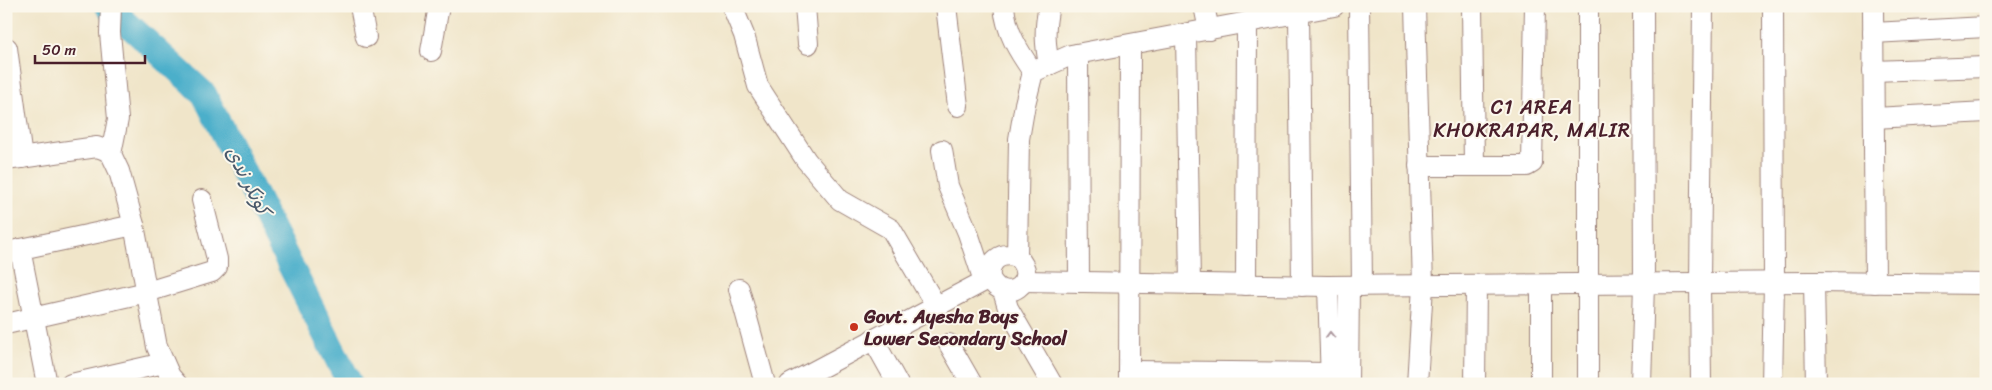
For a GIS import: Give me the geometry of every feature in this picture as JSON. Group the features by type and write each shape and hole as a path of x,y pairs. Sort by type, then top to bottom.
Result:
{"street":[{"path":"110,154 118,119 110,33 111,6"},
{"path":"360,6 366,37"},
{"path":"431,51 440,6"},
{"path":"732,6 744,35 758,86 806,160 840,200 891,229 936,306"},
{"path":"805,6 808,44"},
{"path":"946,6 958,106"},
{"path":"1004,6 1006,19 1018,51 1041,69"},
{"path":"790,384 812,378 873,339 936,306 992,283 1016,289 1024,281 1025,269 1016,257 1018,139 1024,104 1041,69 1045,24 1049,6"},
{"path":"1204,6 1209,30"},
{"path":"1041,69 1071,55 1247,22 1274,11 1299,12 1334,6"},
{"path":"1348,384 1356,286 1359,6"},
{"path":"1415,6 1423,286 1417,384"},
{"path":"1472,6 1474,166"},
{"path":"1420,166 1527,166 1532,163 1535,6"},
{"path":"1588,6 1588,384"},
{"path":"1641,384 1644,284 1643,6"},
{"path":"1701,384 1700,283 1703,6"},
{"path":"1772,384 1774,283 1773,6"},
{"path":"1873,6 1875,283"},
{"path":"1299,12 1302,286"},
{"path":"1246,285 1247,22"},
{"path":"1873,33 1986,27"},
{"path":"1186,34 1190,284"},
{"path":"1130,45 1129,378 1331,378 1328,286"},
{"path":"8,48 14,159 97,147 110,154 119,171 134,225 157,347 170,376 177,384"},
{"path":"1078,54 1079,282"},
{"path":"1874,71 1986,67"},
{"path":"1874,118 1986,112"},
{"path":"942,150 948,186 968,233 992,283 1052,384"},
{"path":"6,324 147,292 212,272 217,267 217,259 202,200"},
{"path":"47,384 35,318 13,251 134,225"},
{"path":"992,283 991,266 998,257 1004,255 1016,257"},
{"path":"1024,281 1302,286 1814,282 1986,284"},
{"path":"1814,282 1816,384"},
{"path":"1475,384 1476,285"},
{"path":"1540,285 1541,384"},
{"path":"739,289 765,384"},
{"path":"873,339 898,384"},
{"path":"949,344 972,384"},
{"path":"72,384 112,379 164,363"}],"waterway":[{"name":"کونکر ندی","path":"108,6 204,94 350,384"}],"place":[{"name":"Govt. Ayesha Boys Lower Secondary School","path":"854,327"}],"district":[{"name":"C1 AREA KHOKRAPAR, MALIR","path":"1532,118"}]}
